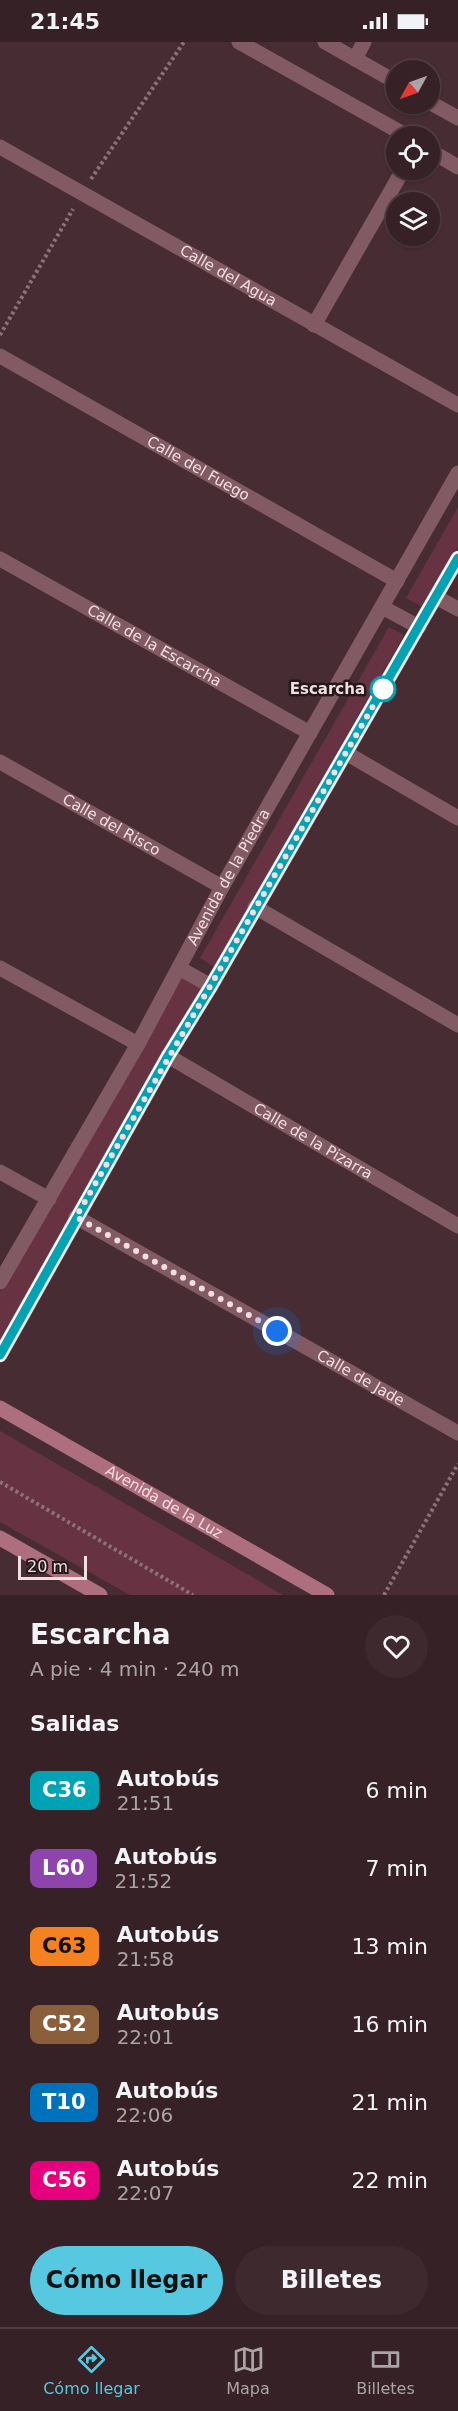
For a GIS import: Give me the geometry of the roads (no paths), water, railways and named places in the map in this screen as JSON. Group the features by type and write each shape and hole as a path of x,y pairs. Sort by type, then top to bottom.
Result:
{"main road":[{"name":"Avenida de la Luz","path":"0,1408 327,1595"},
{"path":"0,1538 100,1595"}],"street":[{"path":"240,42 390,126"},
{"path":"325,42 386,76"},
{"path":"355,59 364,42"},
{"path":"440,108 458,118"},
{"name":"Calle del Agua","path":"0,147 458,405"},
{"path":"440,156 458,167"},
{"path":"314,325 397,180"},
{"name":"Calle del Fuego","path":"0,356 397,581"},
{"name":"Avenida de la Piedra","path":"0,1282 138,1044 222,887 458,472"},
{"name":"Calle de la Escarcha","path":"0,558 310,733"},
{"path":"0,1355 168,1056 211,986 458,558"},
{"path":"436,597 458,609"},
{"path":"382,607 419,627"},
{"path":"346,753 458,818"},
{"name":"Calle del Risco","path":"0,762 222,887"},
{"path":"255,908 458,1025"},
{"path":"0,968 138,1044"},
{"path":"178,968 211,986"},
{"name":"Calle de la Pizarra","path":"168,1056 458,1226"},
{"path":"0,1172 50,1199"},
{"name":"Calle de Jade","path":"76,1217 458,1433"}],"place":[{"name":"Escarcha","path":"383,689"}]}
